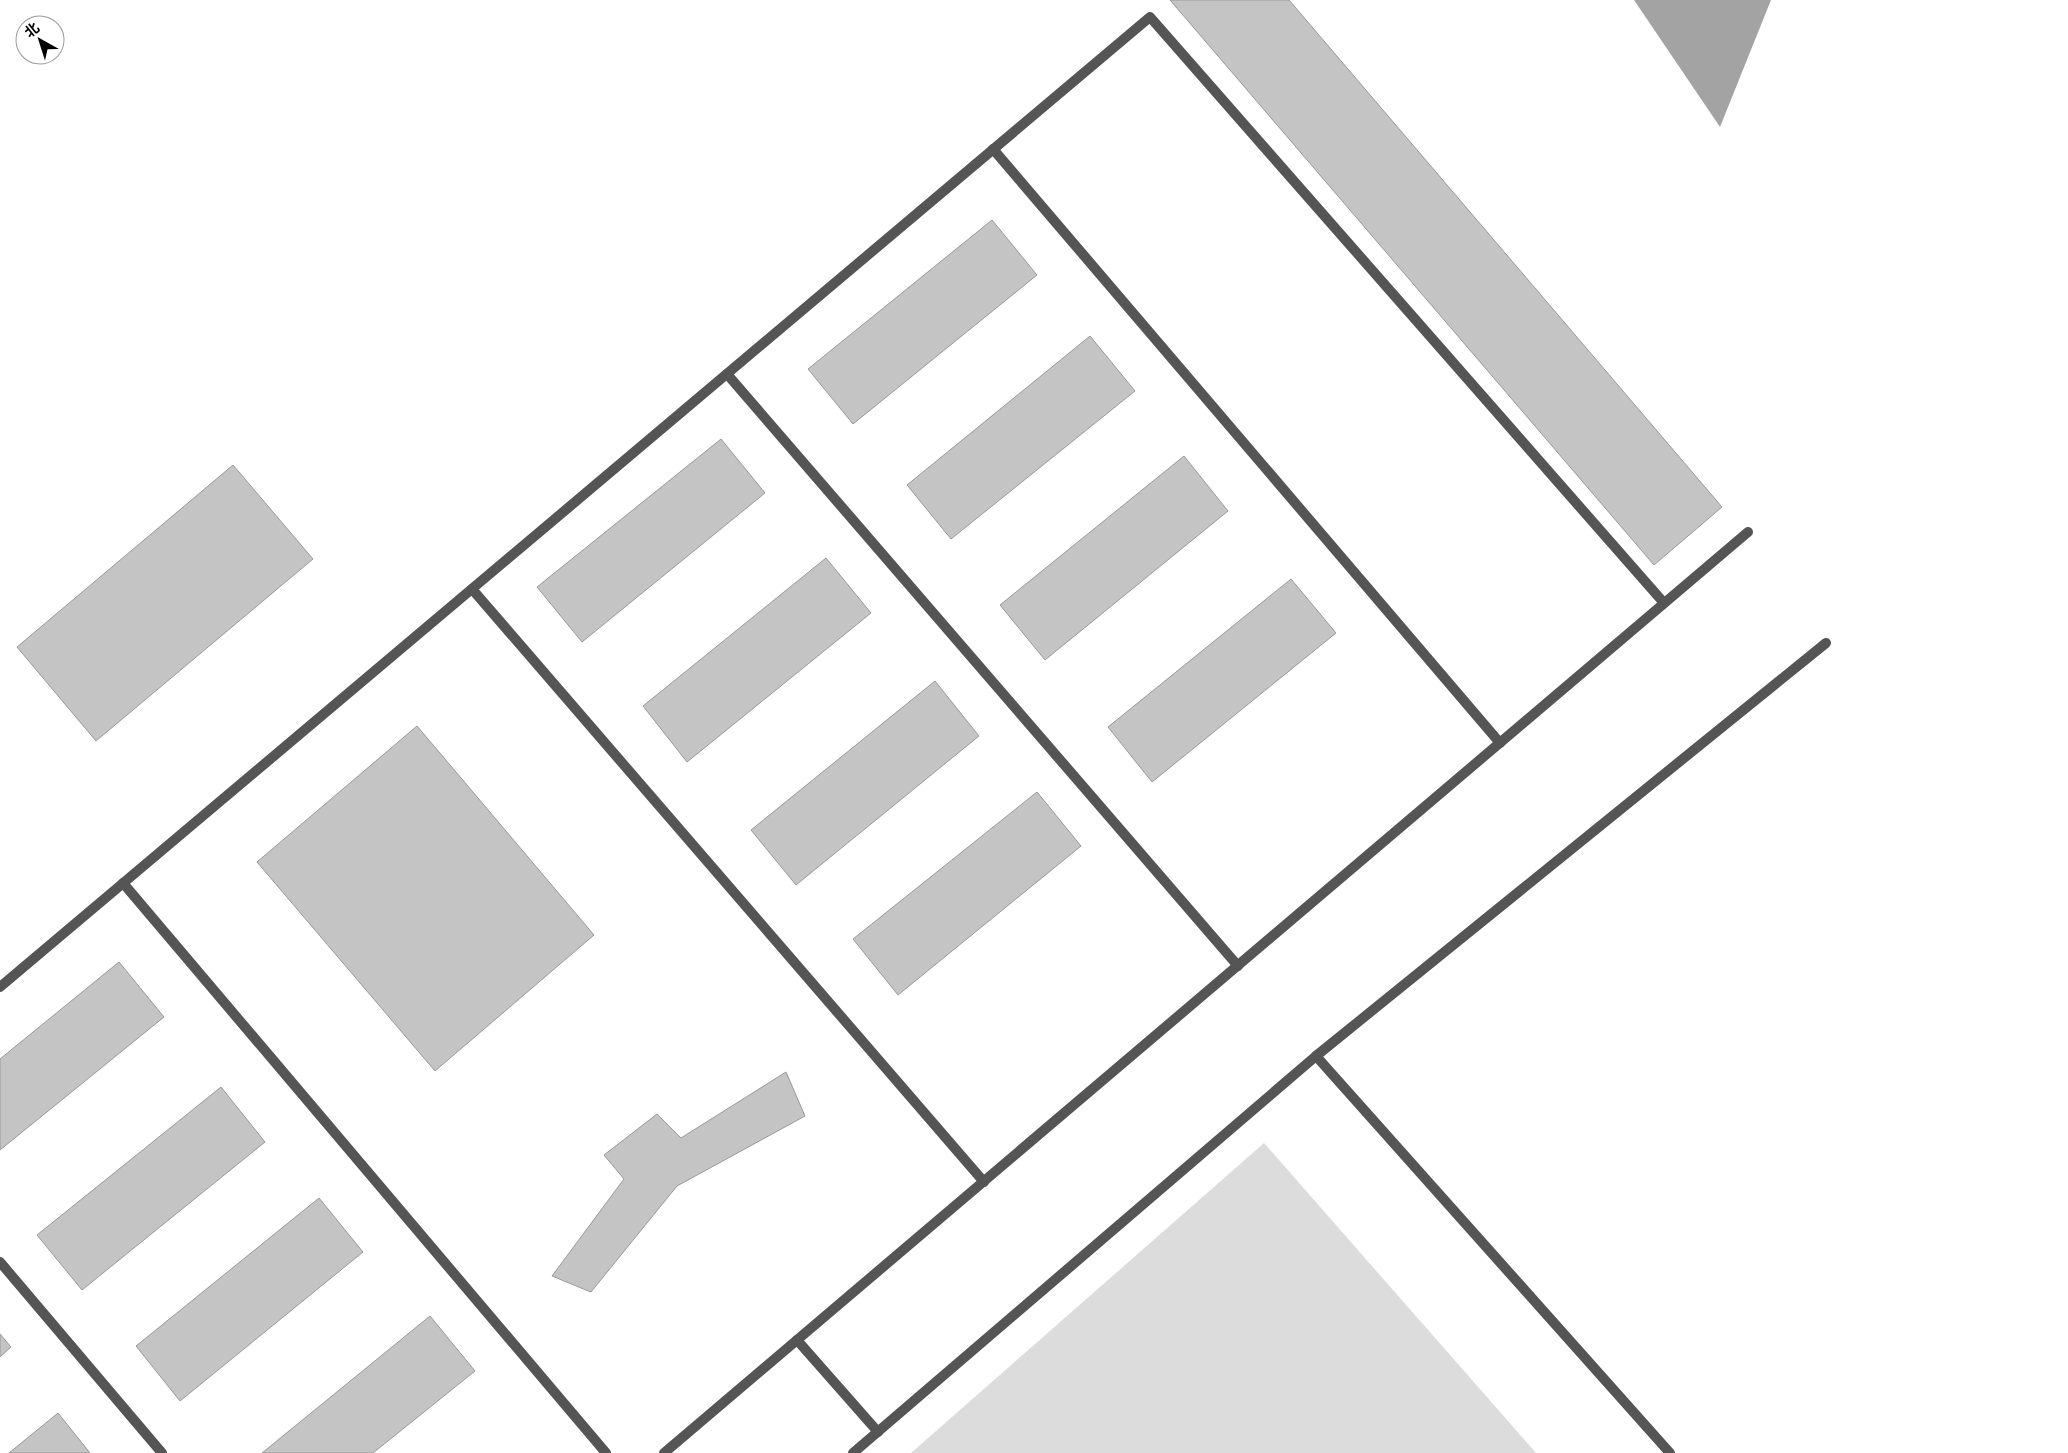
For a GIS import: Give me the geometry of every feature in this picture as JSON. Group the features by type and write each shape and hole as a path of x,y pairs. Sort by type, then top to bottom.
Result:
{"street":[{"path":"0,987 1150,17 1664,603"},
{"path":"993,149 1500,742"},
{"path":"727,374 1238,966"},
{"path":"664,1453 1748,532"},
{"path":"472,589 984,1182"},
{"path":"853,1453 1316,1056 1826,643"},
{"path":"123,883 606,1453"},
{"path":"1316,1056 1670,1453"},
{"path":"0,1262 162,1453"},
{"path":"797,1340 878,1432"}],"shaded area":[{"path":"1634,0 1771,0 1720,127"},
{"path":"1264,1143 1536,1453 911,1453"}],"building":[{"path":"1170,0 1289,0 1722,507 1654,565"},
{"path":"992,220 1037,275 853,424 808,369"},
{"path":"1090,336 1135,391 951,539 907,485"},
{"path":"721,439 765,493 582,642 537,587"},
{"path":"1184,456 1228,511 1045,660 1000,605"},
{"path":"233,465 313,559 96,741 17,647"},
{"path":"826,558 871,613 687,762 643,706"},
{"path":"1291,579 1336,633 1152,782 1108,727"},
{"path":"935,681 979,736 796,885 751,830"},
{"path":"417,726 594,935 435,1071 257,862"},
{"path":"1037,792 1081,846 898,995 853,939"},
{"path":"119,962 164,1017 0,1150 0,1059"},
{"path":"786,1072 805,1116 677,1186 591,1292 552,1276 624,1179 604,1155 657,1114 681,1138"},
{"path":"221,1087 265,1142 82,1290 37,1235"},
{"path":"319,1198 363,1252 180,1401 136,1346"},
{"path":"430,1316 475,1371 373,1453 262,1453"},
{"path":"0,1334 11,1347 0,1357"},
{"path":"58,1413 90,1453 9,1453"}]}
